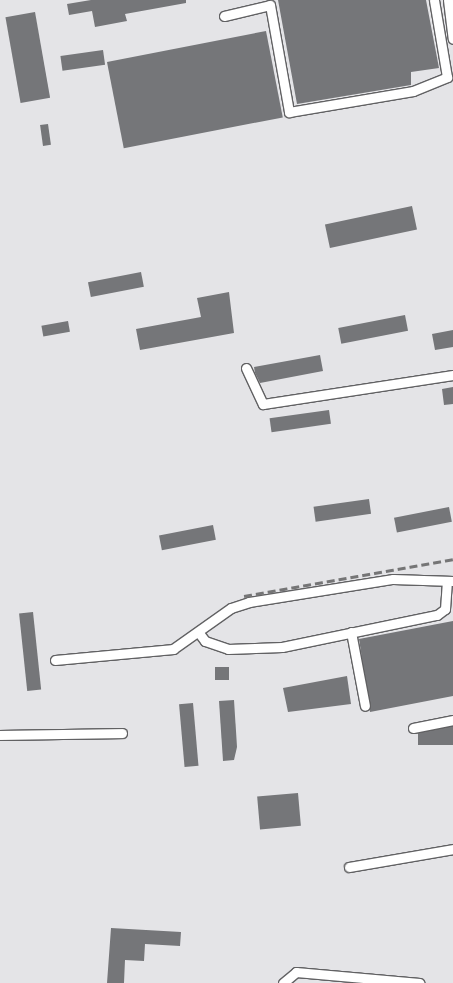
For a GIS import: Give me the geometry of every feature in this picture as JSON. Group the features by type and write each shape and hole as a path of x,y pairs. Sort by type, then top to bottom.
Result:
{"street":[{"path":"224,16 270,5 289,112 413,91 450,74 434,0"},
{"path":"448,0 453,38"},
{"path":"246,368 263,404 453,375"},
{"path":"55,660 166,651 199,633 231,608 249,602 393,579 450,581 449,610 351,632 249,650 206,641 199,633"},
{"path":"351,632 365,706"},
{"path":"413,728 453,720"},
{"path":"0,735 122,733"},
{"path":"348,867 453,849"},
{"path":"283,983 296,972 364,981 420,983"}],"building":[{"path":"91,0 186,0 186,3 125,14 127,21 95,27 92,11 69,15 67,4"},
{"path":"278,0 426,0 439,68 411,72 411,85 297,104"},
{"path":"35,12 50,98 21,103 5,17"},
{"path":"266,31 283,117 124,148 107,62"},
{"path":"103,50 105,65 63,71 60,56"},
{"path":"48,124 51,145 43,146 40,125"},
{"path":"412,206 417,229 330,248 325,225"},
{"path":"141,272 144,287 91,297 88,282"},
{"path":"229,292 234,333 140,350 136,329 201,317 197,298"},
{"path":"405,315 408,331 341,344 338,328"},
{"path":"68,321 70,332 43,337 41,326"},
{"path":"453,330 453,347 435,350 432,334"},
{"path":"320,355 323,371 260,383 255,373 254,367"},
{"path":"453,387 453,404 444,405 442,389"},
{"path":"329,410 331,424 272,432 270,418"},
{"path":"369,499 371,514 316,522 314,507"},
{"path":"449,507 452,522 397,532 394,518"},
{"path":"213,525 216,540 162,550 159,535"},
{"path":"33,612 41,690 27,691 19,613"},
{"path":"453,621 453,696 370,712 359,639"},
{"path":"215,667 229,667 229,680 215,680"},
{"path":"347,676 351,704 288,712 283,688"},
{"path":"234,700 237,747 234,760 223,761 219,701"},
{"path":"193,703 198,766 185,767 179,704"},
{"path":"418,726 453,726 453,745 418,745"},
{"path":"298,793 301,826 260,829 257,797"},
{"path":"111,928 181,932 180,946 145,944 144,961 125,960 124,983 107,983"}],"railway":[{"path":"244,596 453,559"}]}
